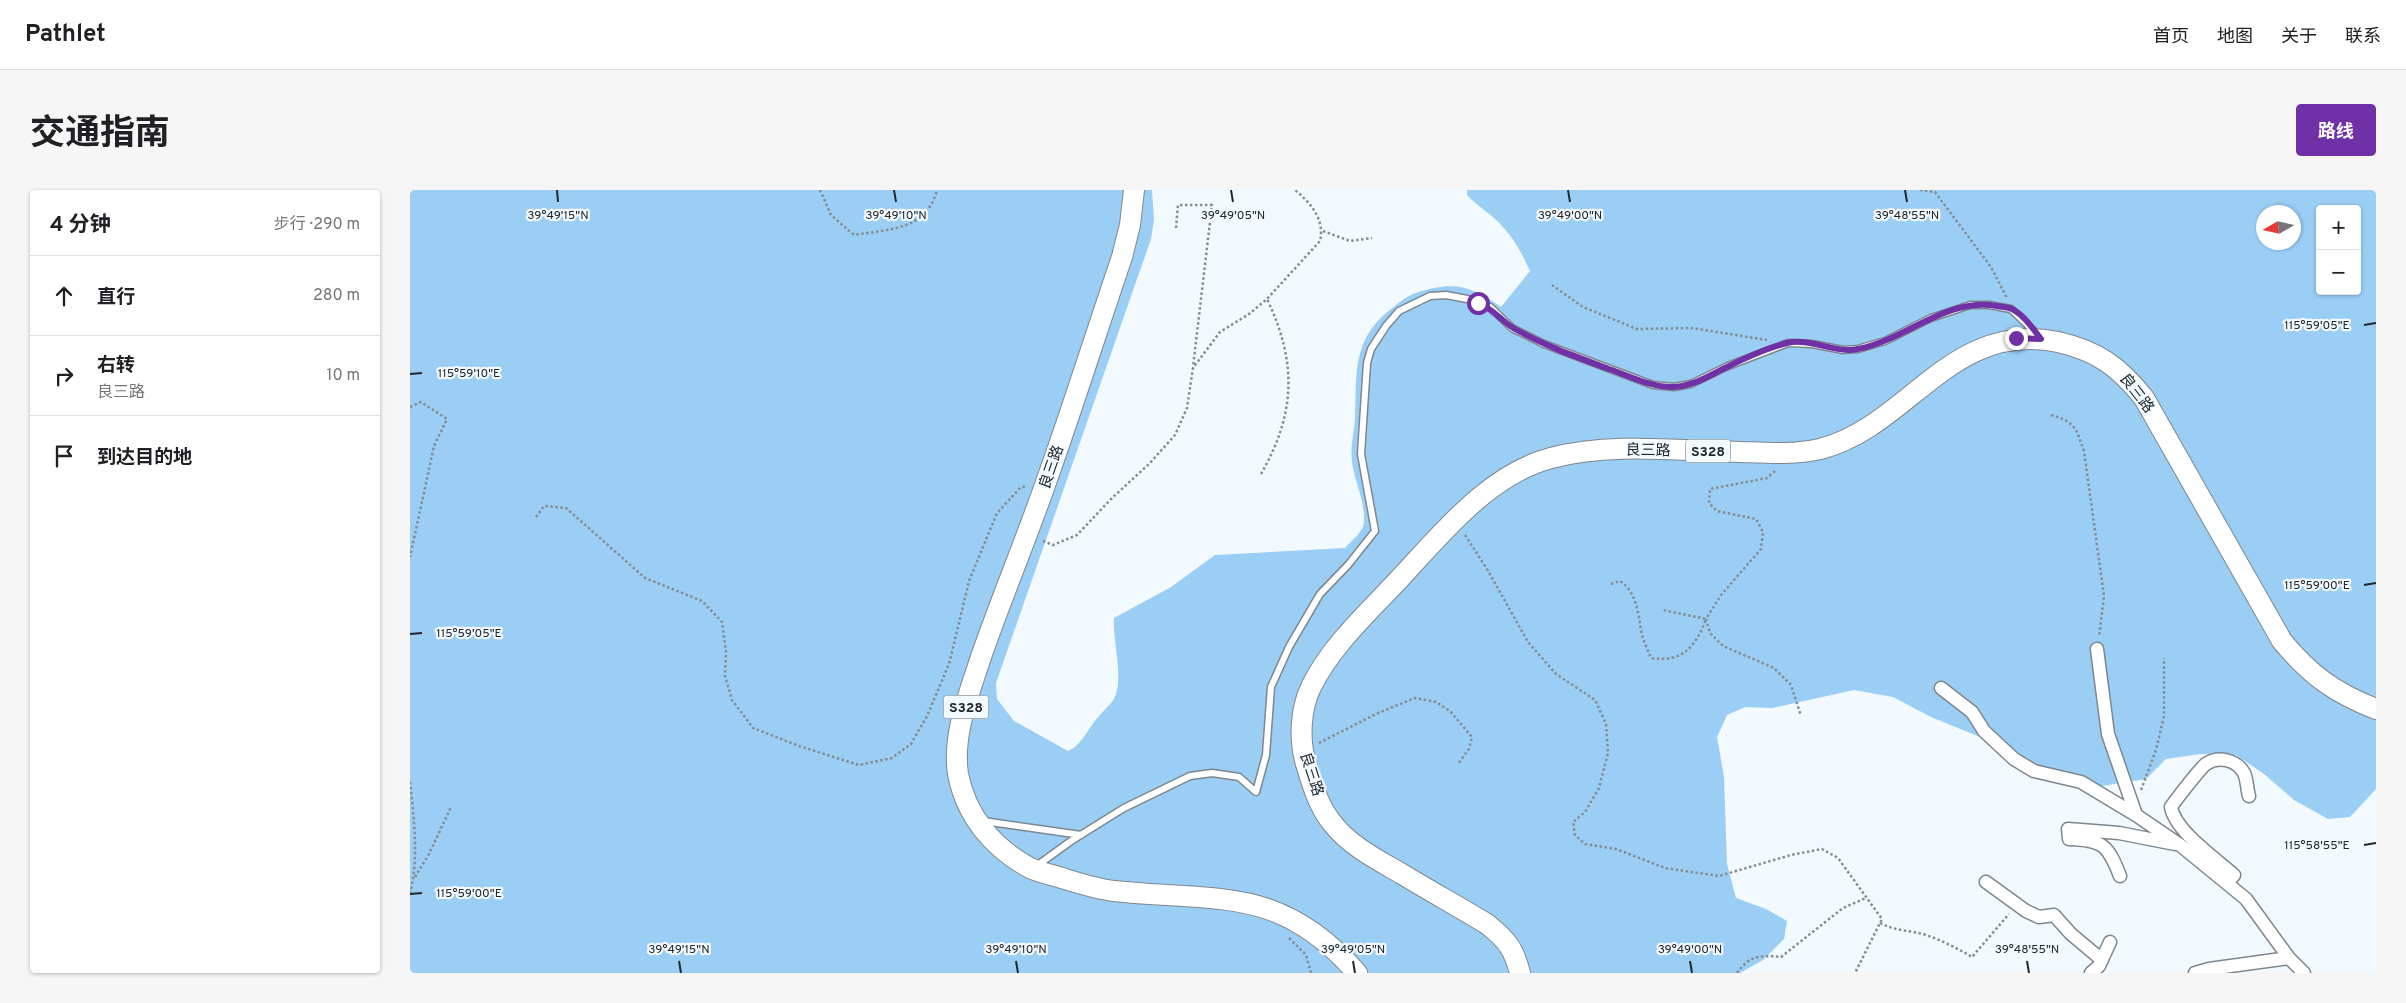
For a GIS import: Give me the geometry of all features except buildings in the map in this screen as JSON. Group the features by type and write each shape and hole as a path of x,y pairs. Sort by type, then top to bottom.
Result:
{"main road":[{"name":"良三路","path":"1134,190 1130,224 1122,257 1044,488 1025,534 970,690 960,731 958,771 965,798 976,821 992,841 1032,869 1100,890 1224,898 1260,906 1293,918 1327,941 1357,973"},
{"name":"良三路","path":"1520,973 1514,952 1501,935 1487,924 1364,852 1333,824 1312,787 1302,752 1302,724 1310,689 1334,650 1456,521 1486,492 1511,475 1546,459 1582,451 1630,449 1791,454 1818,450 1845,441 1874,425 1940,372 1976,351 2016,338 2041,339 2077,346 2102,358 2126,376 2144,398 2282,641 2320,681 2349,698 2376,709"}],"street":[{"path":"2097,649 2108,734 2136,815"},
{"path":"1941,688 1972,712 1984,732 2014,759 2034,772 2081,782 2136,815 2180,845 2246,899 2289,958 2304,973"},
{"path":"2227,883 2234,875 2182,829 2172,817 2171,807 2204,765 2213,760 2224,759 2233,762 2243,772 2249,796"},
{"path":"2120,876 2112,855 2103,846 2090,840 2069,839 2068,830 2119,833 2180,845"},
{"path":"1986,882 2016,904 2039,917 2054,915 2071,934 2102,960"},
{"path":"2092,973 2102,960 2110,942"},
{"path":"2195,973 2209,969 2289,958"}],"lane":[{"path":"1032,869 1124,808 1190,776 1212,773 1239,778 1256,792 1266,755 1271,687 1289,646 1320,594 1348,565 1376,531 1361,454 1367,363 1371,349 1386,326 1399,311 1430,296 1446,295 1467,299 1490,307 1512,328 1544,344 1653,385 1674,387 1691,384 1728,366 1788,343 1812,344 1843,350 1858,349 1884,341 1931,318 1970,305 1989,304 2012,309 2025,320 2041,339"},
{"path":"976,821 1013,824 1081,835"}],"path":[{"path":"820,190 832,215 854,234 910,225 933,204 937,190"},
{"path":"1193,368 1220,332 1249,314 1267,298 1320,241 1323,231 1319,218 1295,190"},
{"path":"1920,190 1935,192 1991,267 2012,309"},
{"path":"1025,534 1053,545 1077,535 1175,435 1187,408 1212,205 1178,205 1176,228"},
{"path":"1323,231 1350,241 1372,238"},
{"path":"1552,285 1583,307 1637,329 1692,328 1788,343"},
{"path":"1261,474 1274,450 1288,405 1284,340 1267,298"},
{"path":"410,407 421,402 448,419 432,456 410,557"},
{"path":"2051,415 2062,418 2076,428 2084,451 2104,596 2097,649"},
{"path":"1611,584 1620,581 1628,587 1636,603 1643,638 1651,658 1667,660 1690,649 1699,638 1706,619 1721,595 1761,549 1762,532 1756,519 1718,511 1709,503 1710,489 1767,478 1791,454"},
{"path":"536,517 544,506 566,508 646,578 702,601 722,622 726,652 725,676 732,700 753,728 799,746 859,765 892,758 911,744 927,716 949,664 970,581 997,513 1021,487 1044,488"},
{"path":"1456,521 1487,570 1528,642 1556,674 1595,700 1606,724 1608,753 1599,788 1585,812 1573,822 1574,834 1585,844 1616,849 1665,868 1719,876 1791,855 1822,849 1838,858 1882,919 1855,973"},
{"path":"1663,610 1706,619"},
{"path":"1706,619 1710,633 1723,646 1774,668 1791,685 1801,716"},
{"path":"2136,815 2140,793 2156,750 2164,716 2164,658"},
{"path":"1302,752 1378,713 1415,698 1436,702 1450,712 1472,737 1470,749 1458,764"},
{"path":"410,782 414,817 414,878 410,894"},
{"path":"414,878 429,854 451,807"},
{"path":"1737,973 1743,964 1758,955 1781,957 1843,908 1866,898"},
{"path":"1880,923 1896,931 1915,932 1935,939 1953,946 1972,957 2016,904"},
{"path":"1288,937 1306,955 1310,973"}],"shaded area":[{"path":"410,190 1152,190 1154,219 1151,239 996,683 997,699 1014,721 1068,751 1079,743 1096,719 1112,702 1116,694 1118,673 1114,618 1171,587 1215,555 1345,548 1360,532 1364,521 1364,513 1353,468 1351,450 1359,359 1369,333 1378,321 1403,300 1412,294 1429,289 1451,286 1460,287 1479,294 1501,307 1530,271 1510,236 1494,218 1467,195 1467,190 2376,190 2376,789 2350,817 2328,819 2294,800 2264,774 2236,755 2200,754 2166,759 2146,779 2089,788 2051,778 2007,748 1931,717 1893,697 1854,690 1772,708 1745,707 1727,715 1717,737 1724,777 1727,864 1736,898 1766,909 1787,921 1784,939 1763,960 1740,973 410,973"}],"route":[{"path":"1478,303 1490,307 1512,328 1544,344 1653,385 1674,387 1708,378 1728,366 1788,343 1812,344 1843,350 1858,349 1884,341 1931,318 1970,305 1989,304 2012,309 2025,320 2041,339 2016,338"}]}
